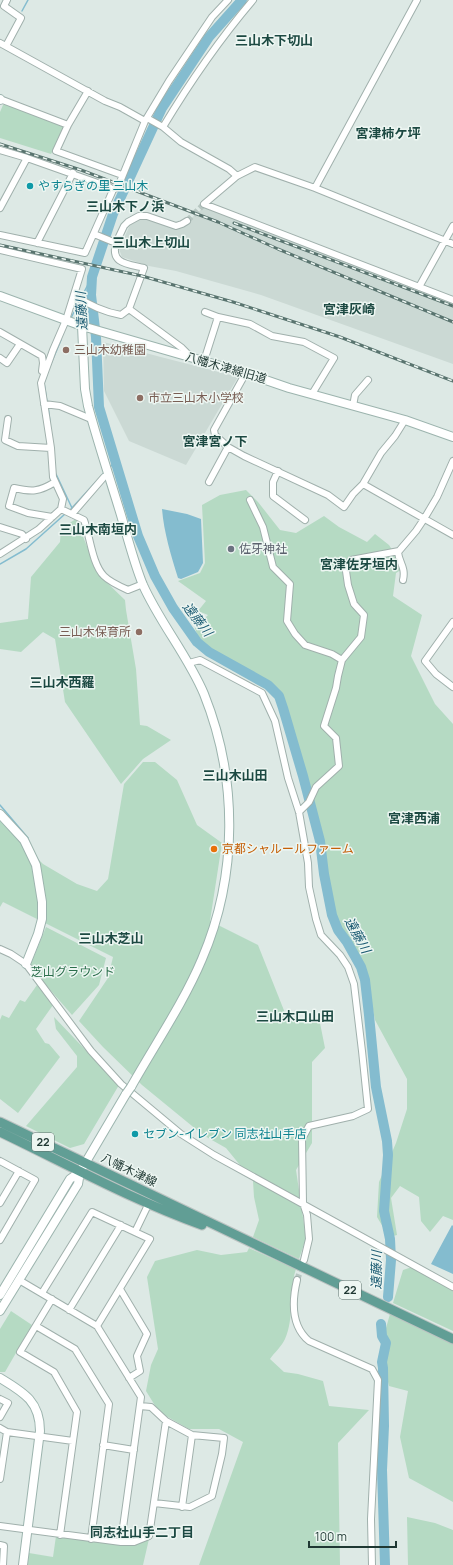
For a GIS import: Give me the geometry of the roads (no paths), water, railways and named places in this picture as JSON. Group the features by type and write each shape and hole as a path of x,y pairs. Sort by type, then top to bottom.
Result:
{"main road":[{"name":"八幡木津線","path":"2,1129 86,1162 247,1241 453,1339"},
{"name":"八幡木津線","path":"2,1129 80,1172 179,1217 247,1241"}],"street":[{"path":"7,0 4,6 21,18 3,45 88,92 162,126 181,142 229,169 237,176"},
{"path":"0,234 37,244 85,253 113,190 116,188 147,120 169,81 208,24 228,0"},
{"path":"162,126 207,57 253,0"},
{"path":"315,188 417,0"},
{"path":"88,92 68,125 56,151 122,175"},
{"path":"0,100 68,125"},
{"path":"0,150 73,173 109,186 113,190"},
{"path":"0,208 27,158"},
{"path":"453,244 315,188 255,167 237,176 204,204 453,300"},
{"path":"37,244 73,173"},
{"path":"74,295 87,304 98,309 121,315 129,309 144,268 121,262 116,258 114,251 116,243 124,226 139,216 147,216 176,226 187,221"},
{"path":"419,287 453,226"},
{"path":"94,234 116,243"},
{"path":"0,257 2,250 82,269 66,320 41,382 51,448 53,477 63,500 66,512"},
{"name":"八幡木津線旧道","path":"0,296 85,327 405,420 453,437"},
{"path":"129,309 182,348 192,358"},
{"path":"206,312 218,317 250,324 272,336 304,342 334,358 312,394"},
{"path":"204,362 218,317"},
{"path":"0,1312 78,1184 80,1172 191,982 213,930 226,876 230,827 228,789 224,762 212,716 204,693 189,664 156,609 143,584 135,563 91,419 85,388 85,327"},
{"path":"0,332 42,356 42,370 44,373"},
{"path":"0,358 7,363 20,344"},
{"path":"245,373 214,430 215,435 228,447 244,456 328,495 344,507 353,494 363,484 381,453 395,436 405,420"},
{"path":"353,406 356,395 368,380"},
{"path":"44,404 60,406 91,419"},
{"path":"8,419 4,440 18,446 51,448"},
{"path":"210,482 228,447"},
{"path":"403,580 404,568 398,557 398,552 424,520 453,461"},
{"path":"278,471 273,482 273,496 305,520"},
{"path":"0,554 39,529 52,517 66,512 108,475"},
{"path":"52,517 9,506 14,488 30,491 43,489 55,482"},
{"path":"363,484 424,520 453,535"},
{"path":"250,500 263,527 273,567 290,584 287,621 295,634 306,645 332,654 342,660"},
{"path":"66,512 84,520 96,563 103,575 113,583 128,590 143,584"},
{"path":"0,527 22,534 26,538"},
{"path":"299,812 309,802 316,787 339,766 336,738 324,726 336,688 342,660 361,637 364,615 354,604 348,585 346,571 351,560 393,551 398,552"},
{"path":"453,622 425,661 436,674 453,687"},
{"path":"189,664 200,660 262,693 275,721 288,778 299,812 307,857 309,887 321,935 340,955 348,967 354,984 368,1109 353,1116 309,1126 302,1139 303,1203 307,1215 310,1239 304,1260"},
{"path":"0,814 24,840 36,865 42,902 42,919 38,934 26,964"},
{"path":"0,949 26,964 91,1051 121,1084 181,1134 214,1155 453,1287"},
{"path":"0,1161 35,1180 0,1240"},
{"path":"0,1203 19,1171"},
{"path":"0,1295 70,1179 80,1172"},
{"path":"135,1232 149,1203"},
{"path":"42,1293 92,1212 150,1239 97,1326"},
{"path":"69,1310 121,1225"},
{"path":"19,1280 97,1326 141,1397 121,1542"},
{"path":"297,1280 294,1299 295,1321 303,1336 309,1341 372,1369 378,1380 371,1519 372,1565"},
{"path":"120,1289 147,1334 137,1356 140,1371 129,1378"},
{"path":"52,1299 20,1352 54,1372 77,1412 60,1535"},
{"path":"36,1326 75,1349 109,1404 91,1539"},
{"path":"0,1378 24,1393 34,1404 40,1419 40,1437 23,1565"},
{"path":"0,1399 8,1404 0,1417"},
{"path":"140,1406 151,1407 166,1421 192,1435 224,1438 222,1454 212,1496 190,1507 154,1503"},
{"path":"0,1526 121,1542 134,1542 149,1536 166,1421"},
{"path":"0,1428 7,1432 73,1441"},
{"path":"0,1479 7,1432"},
{"path":"182,1507 192,1435"},
{"path":"103,1445 134,1450"},
{"path":"0,1545 4,1546 3,1565"}],"water":[{"path":"162,509 187,514 201,519 203,563 198,572 181,579 178,578 166,535"},
{"path":"452,1225 453,1226 453,1274 431,1264"}],"waterway":[{"path":"22,11 28,0"},
{"name":"遠藤川","path":"242,0 209,37 162,108 113,214 92,277 91,295 96,337 99,407 138,536 155,576 173,608 197,642 209,652 268,685 279,696 283,708 320,841 324,874 332,915 338,930 347,942 361,967 365,980 376,1087 387,1141 388,1155 384,1211 390,1239 391,1260 388,1297"},
{"path":"82,296 93,275"},
{"path":"71,318 80,300"},
{"path":"50,366 61,340"},
{"path":"46,377 44,383 47,402"},
{"path":"48,406 50,422"},
{"name":"遠藤川","path":"109,468 115,462"},
{"path":"71,509 105,472"},
{"path":"56,474 72,508"},
{"path":"0,564 26,549 65,514"},
{"path":"0,805 28,838"},
{"name":"遠藤川","path":"381,1324 382,1336 386,1343 382,1362 384,1426 382,1470 385,1565"}],"tunnel":[{"path":"187,221 204,204"},
{"path":"297,1280 303,1264"}],"railway":[{"path":"0,144 81,170 218,222 278,249 453,322"},
{"path":"234,223 453,306"},
{"path":"0,245 142,276 233,302 340,337 453,381"}],"place":[{"name":"やすらぎの里 三山木","path":"30,186"},
{"name":"三山木幼稚園","path":"66,350"},
{"name":"市立三山木小学校","path":"140,398"},
{"name":"佐牙神社","path":"231,549"},
{"name":"三山木保育所","path":"139,632"},
{"name":"京都シャルールファーム","path":"214,849"},
{"name":"セブン-イレブン 同志社山手店","path":"135,1134"}],"district":[{"name":"三山木下切山","path":"274,40"},
{"name":"宮津柿ケ坪","path":"388,133"},
{"name":"三山木下ノ浜","path":"125,206"},
{"name":"三山木上切山","path":"151,242"},
{"name":"宮津灰崎","path":"349,309"},
{"name":"宮津宮ノ下","path":"215,441"},
{"name":"三山木南垣内","path":"98,529"},
{"name":"宮津佐牙垣内","path":"359,564"},
{"name":"三山木西羅","path":"62,682"},
{"name":"三山木山田","path":"235,775"},
{"name":"宮津西浦","path":"414,818"},
{"name":"三山木芝山","path":"111,938"},
{"name":"三山木口山田","path":"295,1016"},
{"name":"同志社山手二丁目","path":"142,1532"}],"park label":[{"name":"芝山グラウンド","path":"73,972"}]}
